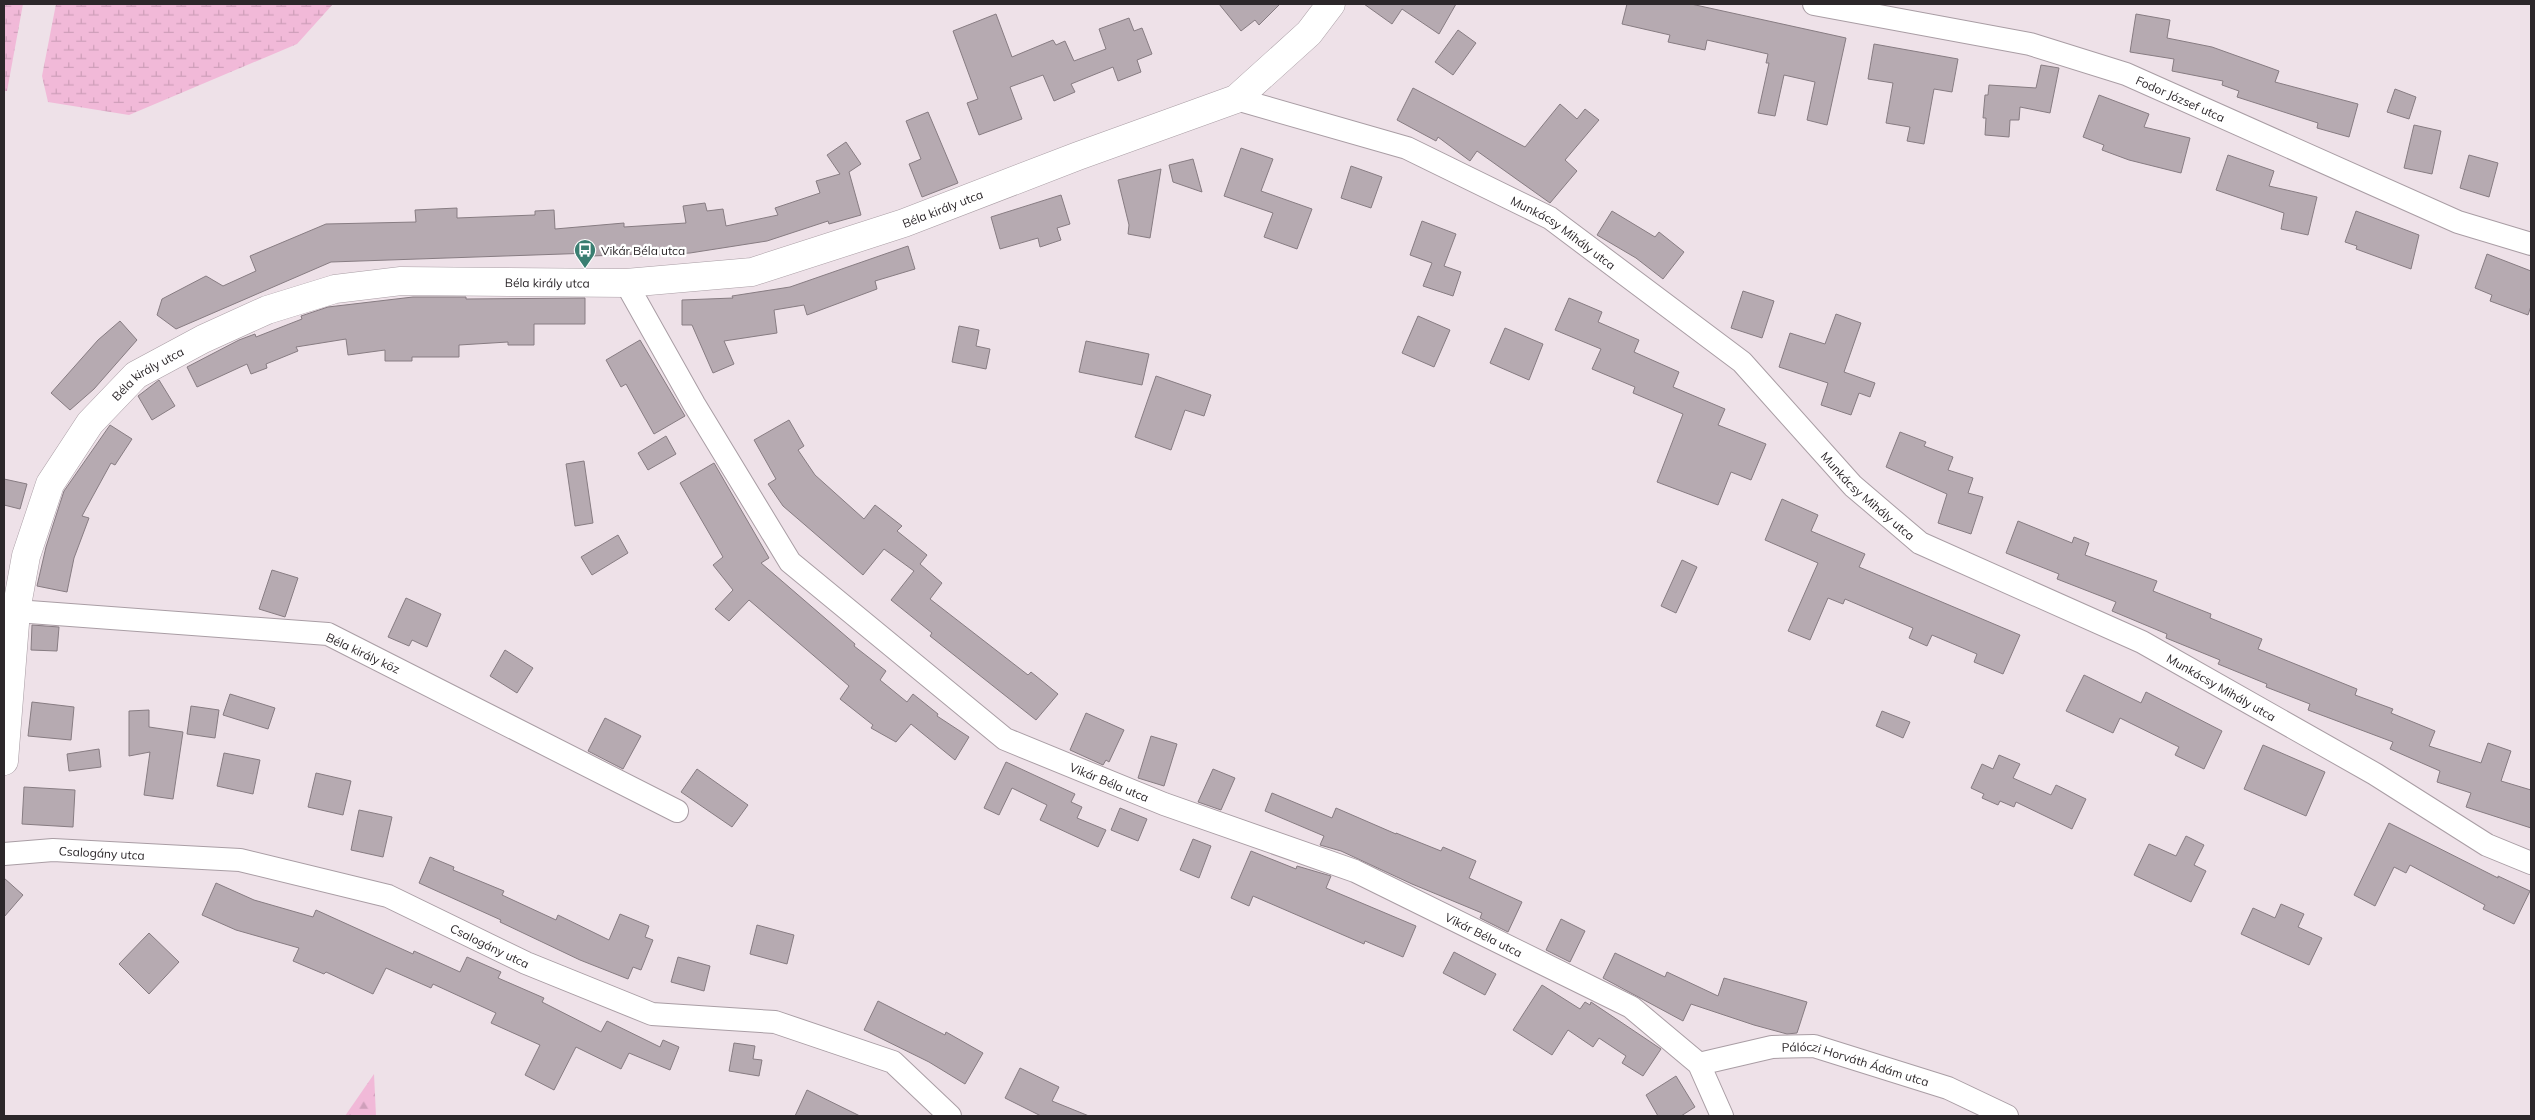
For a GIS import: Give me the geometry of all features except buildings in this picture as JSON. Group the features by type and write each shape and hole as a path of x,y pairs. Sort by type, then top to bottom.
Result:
{"street":[{"name":"Béla király utca","path":"4,761 16,611 26,556 50,484 90,423 136,375 203,339 267,310 335,289 401,281 626,283 752,272 904,223 1078,156 1236,99 1309,33 1331,4"},
{"name":"Fodor József utca","path":"1814,4 2030,44 2126,74 2458,222 2531,244"},
{"name":"Munkácsy Mihály utca","path":"1236,99 1407,148 1550,218 1742,362 1853,486 1920,543 2142,642 2375,774 2487,845 2531,863"},
{"name":"Vikár Béla utca","path":"626,283 694,404 790,562 1005,740 1164,804 1355,871 1631,1007 1698,1064 1722,1116"},
{"name":"Béla király köz","path":"16,611 328,634 677,811"},
{"name":"Csalogány utca","path":"4,854 53,850 240,860 388,896 526,963 652,1014 775,1022 893,1062 950,1116"},
{"name":"Pálóczi Horváth Ádám utca","path":"1698,1064 1772,1047 1814,1046 1948,1088 2007,1116"}],"green space":[{"path":"4,4 23,4 7,91 4,91"},
{"path":"56,4 333,4 297,44 129,115 48,102 42,76"},
{"path":"374,1074 376,1116 345,1116"}],"place":[{"name":"Vikár Béla utca","path":"585,269"}]}
